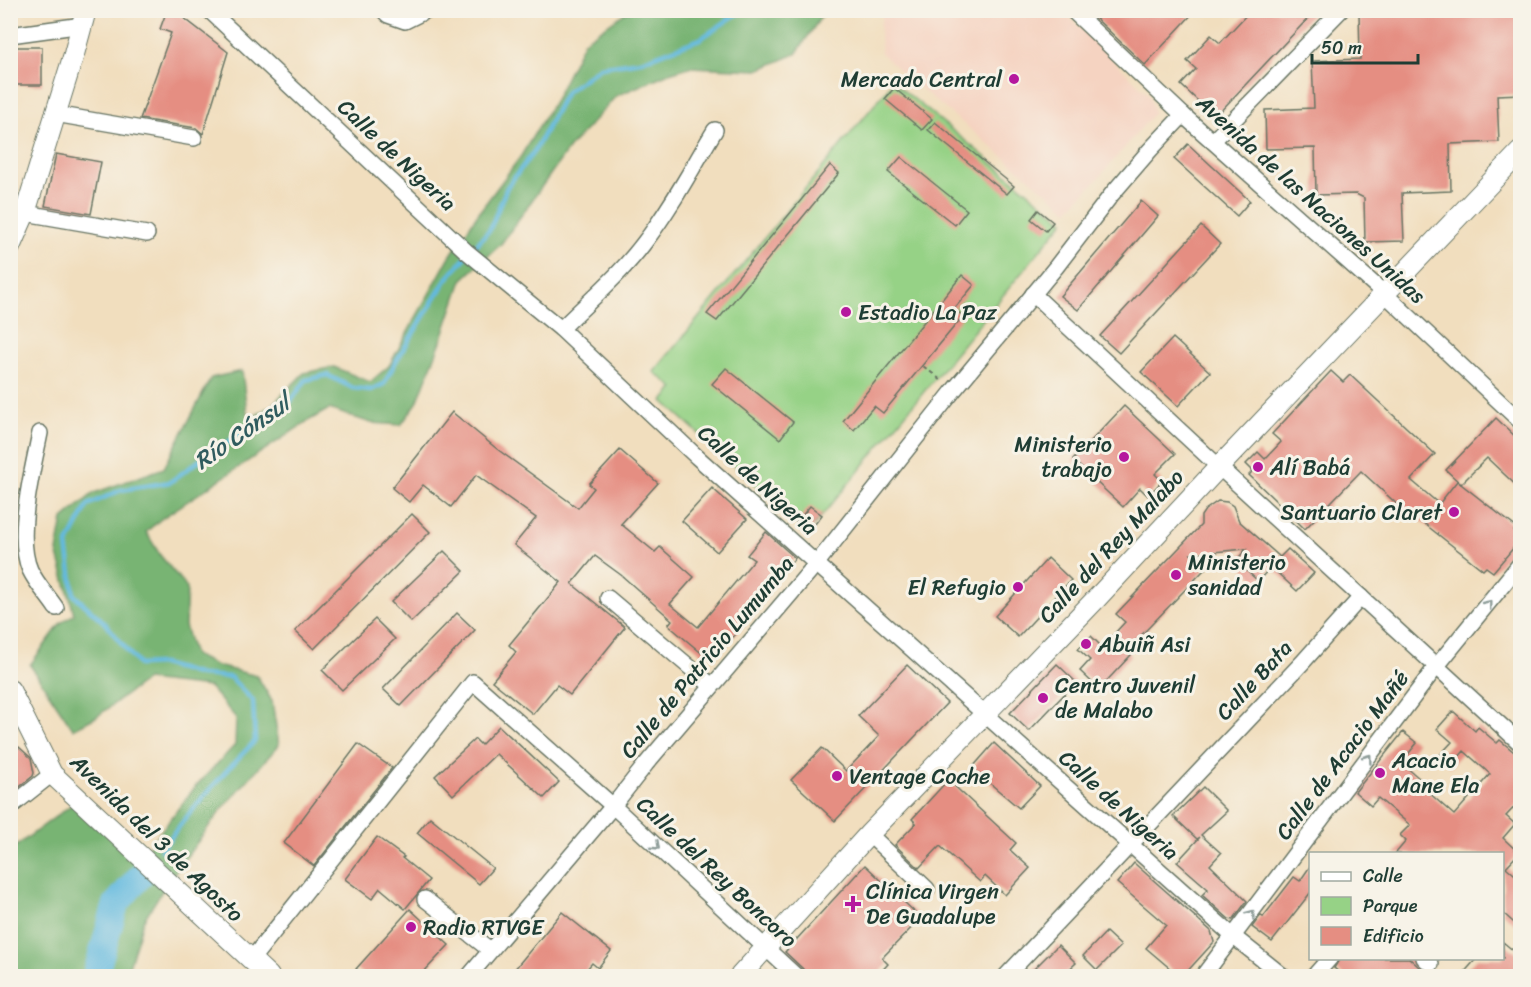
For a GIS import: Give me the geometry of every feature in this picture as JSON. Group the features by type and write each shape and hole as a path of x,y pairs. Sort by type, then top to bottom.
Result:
{"main road":[{"path":"10,247 25,213 84,18"},
{"name":"Calle del Rey Malabo","path":"740,976 869,834 1521,152"},
{"name":"Avenida del 3 de Agosto","path":"10,690 52,774 269,976"}],"street":[{"name":"Calle de Nigeria","path":"209,10 466,251 561,329 697,457 1234,937 1282,976"},
{"path":"383,10 388,15 405,21 427,10"},
{"name":"Avenida de las Naciones Unidas","path":"1072,10 1184,116 1386,295 1521,421"},
{"path":"1213,141 1341,10"},
{"path":"10,35 84,18"},
{"path":"55,114 194,138"},
{"name":"Calle de Patricio Lumumba","path":"469,976 817,563 1112,194 1150,150 1184,116"},
{"path":"561,329 644,244 715,130"},
{"path":"25,213 147,234"},
{"path":"1033,294 1521,743"},
{"path":"40,433 17,553 56,608"},
{"name":"Calle de Acacio Mañé","path":"1203,976 1436,667 1521,564"},
{"name":"Calle Bata","path":"1006,976 1302,663 1361,597"},
{"path":"608,598 712,686"},
{"name":"Calle del Rey Boncoro","path":"251,960 473,682 613,806 796,976"},
{"path":"10,807 52,774"},
{"path":"869,834 927,889"},
{"path":"424,899 490,950"},
{"path":"1314,976 1328,960"}],"path":[{"path":"923,366 954,390"}],"shaded area":[{"name":"Mercado Central","path":"883,11 1063,11 1149,95 1154,113 1068,210 902,73 881,53 880,28"}],"green space":[{"path":"634,10 825,11 796,54 758,70 689,67 669,73 616,96 569,148 501,244 462,280 417,403 401,425 371,423 329,409 161,519 146,532 160,555 187,588 185,626 194,655 217,666 257,676 272,701 279,745 222,809 167,883 143,921 126,976 11,976 11,850 78,800 140,858 196,786 235,745 236,718 209,687 146,680 96,717 73,729 30,665 61,623 74,614 57,551 63,519 94,493 164,468 211,378 242,371 248,420 271,406 304,373 334,367 370,382 389,366 449,258 477,215 521,156 556,98 584,41 625,13"},
{"name":"Estadio La Paz","path":"893,82 1064,221 808,533 663,401 674,388 654,372"}],"building":[{"path":"167,10 180,15 228,52 203,134 196,128 140,119 171,33 160,29"},
{"path":"1087,10 1196,10 1145,65"},
{"path":"1251,10 1316,10 1215,117 1181,85 1196,69 1187,61 1211,35 1220,43"},
{"path":"1521,10 1521,94 1497,95 1499,142 1450,144 1451,191 1402,193 1404,241 1365,242 1364,198 1356,194 1316,195 1315,148 1266,149 1265,110 1314,108 1312,61 1360,59 1359,11"},
{"path":"14,47 42,47 42,85 14,85"},
{"path":"894,88 932,119 922,130 885,99"},
{"path":"935,122 1014,186 1007,194 928,130"},
{"path":"1188,144 1250,201 1237,216 1174,159"},
{"path":"56,154 101,162 91,214 45,206"},
{"path":"901,157 967,210 955,225 888,172"},
{"path":"830,165 839,173 717,321 707,314"},
{"path":"1141,201 1158,216 1078,310 1060,296"},
{"path":"1038,210 1053,222 1046,231 1031,219"},
{"path":"1201,226 1220,244 1119,353 1100,336"},
{"path":"962,275 974,285 954,309 963,316 883,413 874,406 854,430 843,421"},
{"path":"1173,338 1210,372 1178,406 1141,372"},
{"path":"726,368 793,422 780,439 712,384"},
{"path":"1331,371 1343,382 1350,375 1435,454 1411,480 1439,504 1457,481 1517,528 1514,531 1521,539 1493,572 1486,567 1483,570 1416,517 1414,520 1361,471 1305,529 1249,475 1253,471 1246,464 1258,452 1265,459 1281,442 1272,434"},
{"name":"Ministerio trabajo","path":"1124,406 1175,454 1155,474 1162,481 1148,496 1140,488 1123,507 1073,460"},
{"path":"452,412 497,449 578,508 594,488 589,484 620,450 658,483 621,524 655,552 660,547 694,577 670,604 698,627 754,560 747,555 766,532 795,558 720,653 705,656 668,625 672,620 621,575 595,556 572,584 625,627 570,695 557,685 533,714 492,681 516,652 509,645 561,582 514,545 536,518 476,475 451,507 423,485 409,502 392,488"},
{"path":"1496,418 1521,442 1521,490 1487,458 1461,484 1446,470"},
{"path":"712,488 747,519 717,552 682,521"},
{"name":"Ministerio sanidad","path":"1218,501 1227,502 1233,506 1239,521 1280,557 1288,549 1314,573 1297,591 1271,567 1258,581 1236,561 1246,549 1191,554 1205,569 1127,650 1131,655 1099,689 1080,671 1090,660 1078,649 1091,636 1102,647 1125,622 1116,614 1201,525 1201,516 1205,510"},
{"path":"810,506 822,515 808,533 796,523"},
{"path":"412,514 430,532 314,649 295,631"},
{"path":"444,551 464,571 411,622 391,602"},
{"path":"1048,558 1071,580 1018,637 995,616"},
{"path":"457,613 475,630 401,706 383,689"},
{"path":"375,619 395,639 342,690 322,670"},
{"name":"Centro Juvenil de Malabo","path":"1057,664 1076,682 1029,731 1010,713"},
{"path":"907,665 947,703 835,821 791,780 822,748 846,771 879,736 858,716"},
{"path":"1453,711 1475,731 1478,727 1497,743 1500,740 1521,758 1521,800 1506,816 1515,824 1503,838 1520,854 1506,867 1521,880 1521,929 1504,914 1504,852 1397,852 1406,841 1400,835 1410,825 1378,798 1371,806 1355,792 1403,732 1417,743 1401,763 1430,787 1427,791 1454,815 1490,774 1464,751 1450,767 1438,757 1452,742 1437,729"},
{"path":"499,726 559,782 544,798 496,754 453,795 435,776 475,739 481,745"},
{"path":"994,743 1040,786 1019,808 972,768"},
{"path":"358,744 392,768 314,866 284,843"},
{"path":"19,747 31,758 34,773 17,789 10,773 10,749"},
{"path":"948,780 1016,843 1010,850 1030,868 1005,895 985,876 980,882 940,846 919,868 895,845 916,823 912,819"},
{"path":"1203,787 1227,811 1201,835 1221,853 1210,865 1247,901 1233,920 1202,895 1208,889 1177,862 1200,837 1197,839 1173,816"},
{"path":"430,817 493,868 479,884 417,833"},
{"path":"377,837 429,880 405,909 380,888 372,899 345,879"},
{"path":"1134,863 1211,931 1214,942 1183,976 1179,976 1146,948 1166,925 1117,883"},
{"path":"865,865 921,918 882,958 888,964 877,976 806,976 803,969 785,952"},
{"path":"1309,868 1309,895 1272,942 1252,927 1261,915 1263,917 1294,877 1300,881"},
{"name":"Radio RTVGE","path":"410,909 449,945 420,976 365,976 356,969"},
{"path":"562,912 611,951 598,968 592,963 581,976 509,976"},
{"path":"1106,932 1121,946 1097,970 1083,956"},
{"path":"1504,943 1521,957 1521,972 1516,976 1461,976 1475,960 1504,960"},
{"path":"1058,945 1076,963 1062,976 1027,976"},
{"path":"1339,960 1411,960 1429,976 1344,976 1334,968"}],"waterway":[{"name":"Río Cónsul","path":"161,850 206,794 255,741 253,701 230,677 200,675 162,664 139,665 106,624 74,595 67,545 88,505 121,490 170,482 204,457 288,405 306,380 327,375 353,388 371,390 384,384 446,280 490,229 507,187 535,150 566,92 600,67 641,61 700,39 743,10"},
{"name":"Río Cónsul","path":"95,976 116,904 141,875"}],"place":[{"name":"Mercado Central","path":"1014,79"},
{"name":"Estadio La Paz","path":"846,312"},
{"name":"Ministerio trabajo","path":"1124,457"},
{"name":"Alí Babá","path":"1258,467"},
{"name":"Santuario Claret","path":"1454,512"},
{"name":"Ministerio sanidad","path":"1176,575"},
{"name":"El Refugio","path":"1018,587"},
{"name":"Abuiñ Asi","path":"1086,644"},
{"name":"Centro Juvenil de Malabo","path":"1043,698"},
{"name":"Acacio Mane Ela","path":"1380,773"},
{"name":"Ventage Coche","path":"837,776"},
{"name":"Clínica Virgen De Guadalupe","path":"853,904"},
{"name":"Radio RTVGE","path":"411,927"}]}
